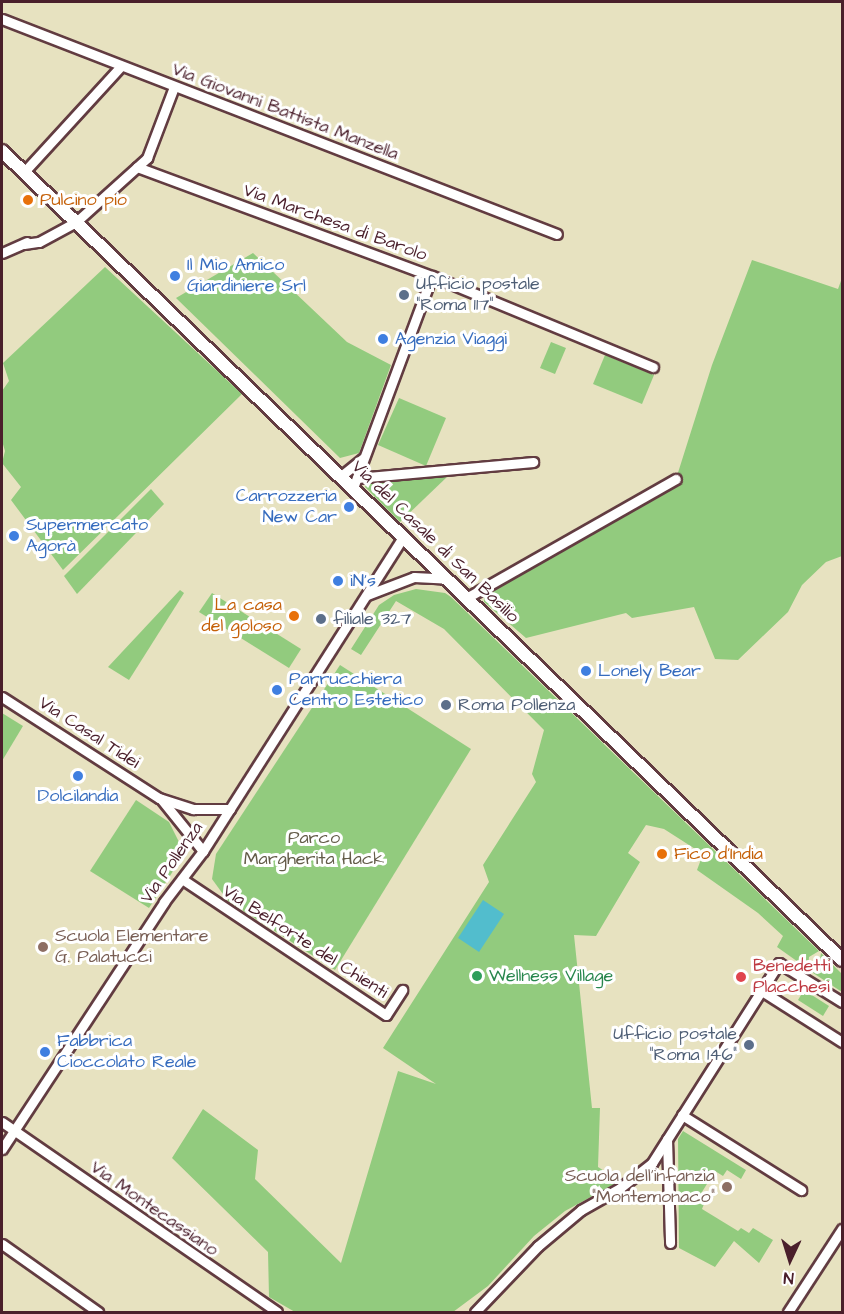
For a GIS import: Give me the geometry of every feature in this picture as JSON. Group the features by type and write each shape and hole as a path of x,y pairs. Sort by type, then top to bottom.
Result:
{"street":[{"name":"Via Giovanni Battista Manzella","path":"2,19 557,234"},
{"path":"24,172 121,66"},
{"path":"2,253 47,238 76,222 147,158 174,87"},
{"name":"Via del Casale di San Basilio","path":"2,151 341,476 355,483 403,537 843,960"},
{"name":"Via Marchesa di Barolo","path":"137,167 432,276 653,367"},
{"path":"432,276 355,483 533,462"},
{"path":"341,476 363,458"},
{"path":"468,597 676,479"},
{"name":"Via Pollenza","path":"2,1149 203,851 403,537"},
{"path":"367,596 414,577 449,580"},
{"name":"Via Casal Tidei","path":"2,697 159,798 193,809 230,809"},
{"name":"Via Casal Tidei","path":"159,798 203,851"},
{"name":"Via Belforte del Chienti","path":"182,879 386,1015 402,990"},
{"path":"475,1312 538,1245 589,1204 634,1179 652,1163 778,963 843,1002"},
{"path":"762,991 843,1042"},
{"path":"682,1115 801,1190"},
{"name":"Via Montecassiano","path":"2,1122 277,1312"},
{"path":"667,1139 670,1243"},
{"path":"788,1312 843,1229"},
{"path":"2,1244 98,1312"}],"green space":[{"path":"253,253 347,342 391,365 359,453 340,458 176,298"},
{"path":"752,260 838,289 842,278 842,556 826,562 802,585 788,612 738,660 715,659 694,607 632,618 626,613 526,638 484,602 484,594 677,486 676,479 712,365"},
{"path":"105,267 242,394 63,570 11,500 21,487 2,463 5,451 2,441 2,391 9,381 3,363"},
{"path":"551,342 566,348 555,374 540,368"},
{"path":"605,355 654,375 642,404 593,384"},
{"path":"399,398 446,418 426,466 378,445"},
{"path":"448,476 400,522 365,487 367,482"},
{"path":"151,489 164,504 77,594 64,576"},
{"path":"416,589 445,593 451,597 819,951 809,957 808,969 777,947 783,936 758,913 697,870 703,854 664,829 646,825 628,853 640,862 596,936 574,935 592,1108 600,1108 598,1167 620,1181 565,1211 534,1236 488,1286 453,1312 295,1312 269,1297 268,1252 172,1158 203,1109 258,1150 255,1179 341,1263 398,1071 436,1084 383,1048 489,882 483,865 536,782 532,774 544,730 444,629 396,601 361,655 351,649 379,605 394,595"},
{"path":"180,590 184,593 129,680 108,667"},
{"path":"212,593 301,649 289,668 199,612"},
{"name":"Parco Margherita Hack","path":"340,665 471,749 335,970 228,901 212,879 216,854"},
{"path":"2,713 23,726 2,761"},
{"path":"136,800 169,822 179,842 177,865 149,908 90,871"},
{"path":"821,953 842,974 842,992 810,971 819,965"},
{"path":"804,990 829,1006 823,1016 798,1000"},
{"path":"683,1131 746,1170 741,1179 727,1170 723,1176 715,1171 697,1200 704,1204 702,1209 738,1231 741,1228 749,1233 753,1228 773,1240 759,1263 734,1241 715,1267 679,1248 678,1139"}],"water":[{"path":"483,900 504,914 479,952 458,938"}],"place":[{"name":"Pulcino pio","path":"28,200"},
{"name":"Il Mio Amico Giardiniere Srl","path":"175,276"},
{"name":"Ufficio postale \"Roma 117\"","path":"404,295"},
{"name":"Agenzia Viaggi","path":"383,339"},
{"name":"Carrozzeria New Car","path":"349,507"},
{"name":"Supermercato Agorà","path":"14,536"},
{"name":"iN's","path":"338,581"},
{"name":"La casa del goloso","path":"294,616"},
{"name":"filiale 327","path":"321,619"},
{"name":"Lonely Bear","path":"586,671"},
{"name":"Parrucchiera Centro Estetico","path":"277,690"},
{"name":"Roma Pollenza","path":"446,705"},
{"name":"Dolcilandia","path":"78,776"},
{"name":"Fico d'India","path":"662,854"},
{"name":"Scuola Elementare G. Palatucci","path":"43,947"},
{"name":"Wellness Village","path":"477,976"},
{"name":"Benedetti Placchesi","path":"741,977"},
{"name":"Ufficio postale \"Roma 146\"","path":"749,1045"},
{"name":"Fabbrica Cioccolato Reale","path":"45,1052"},
{"name":"Scuola dell’infanzia “Montemonaco”","path":"727,1187"}]}
